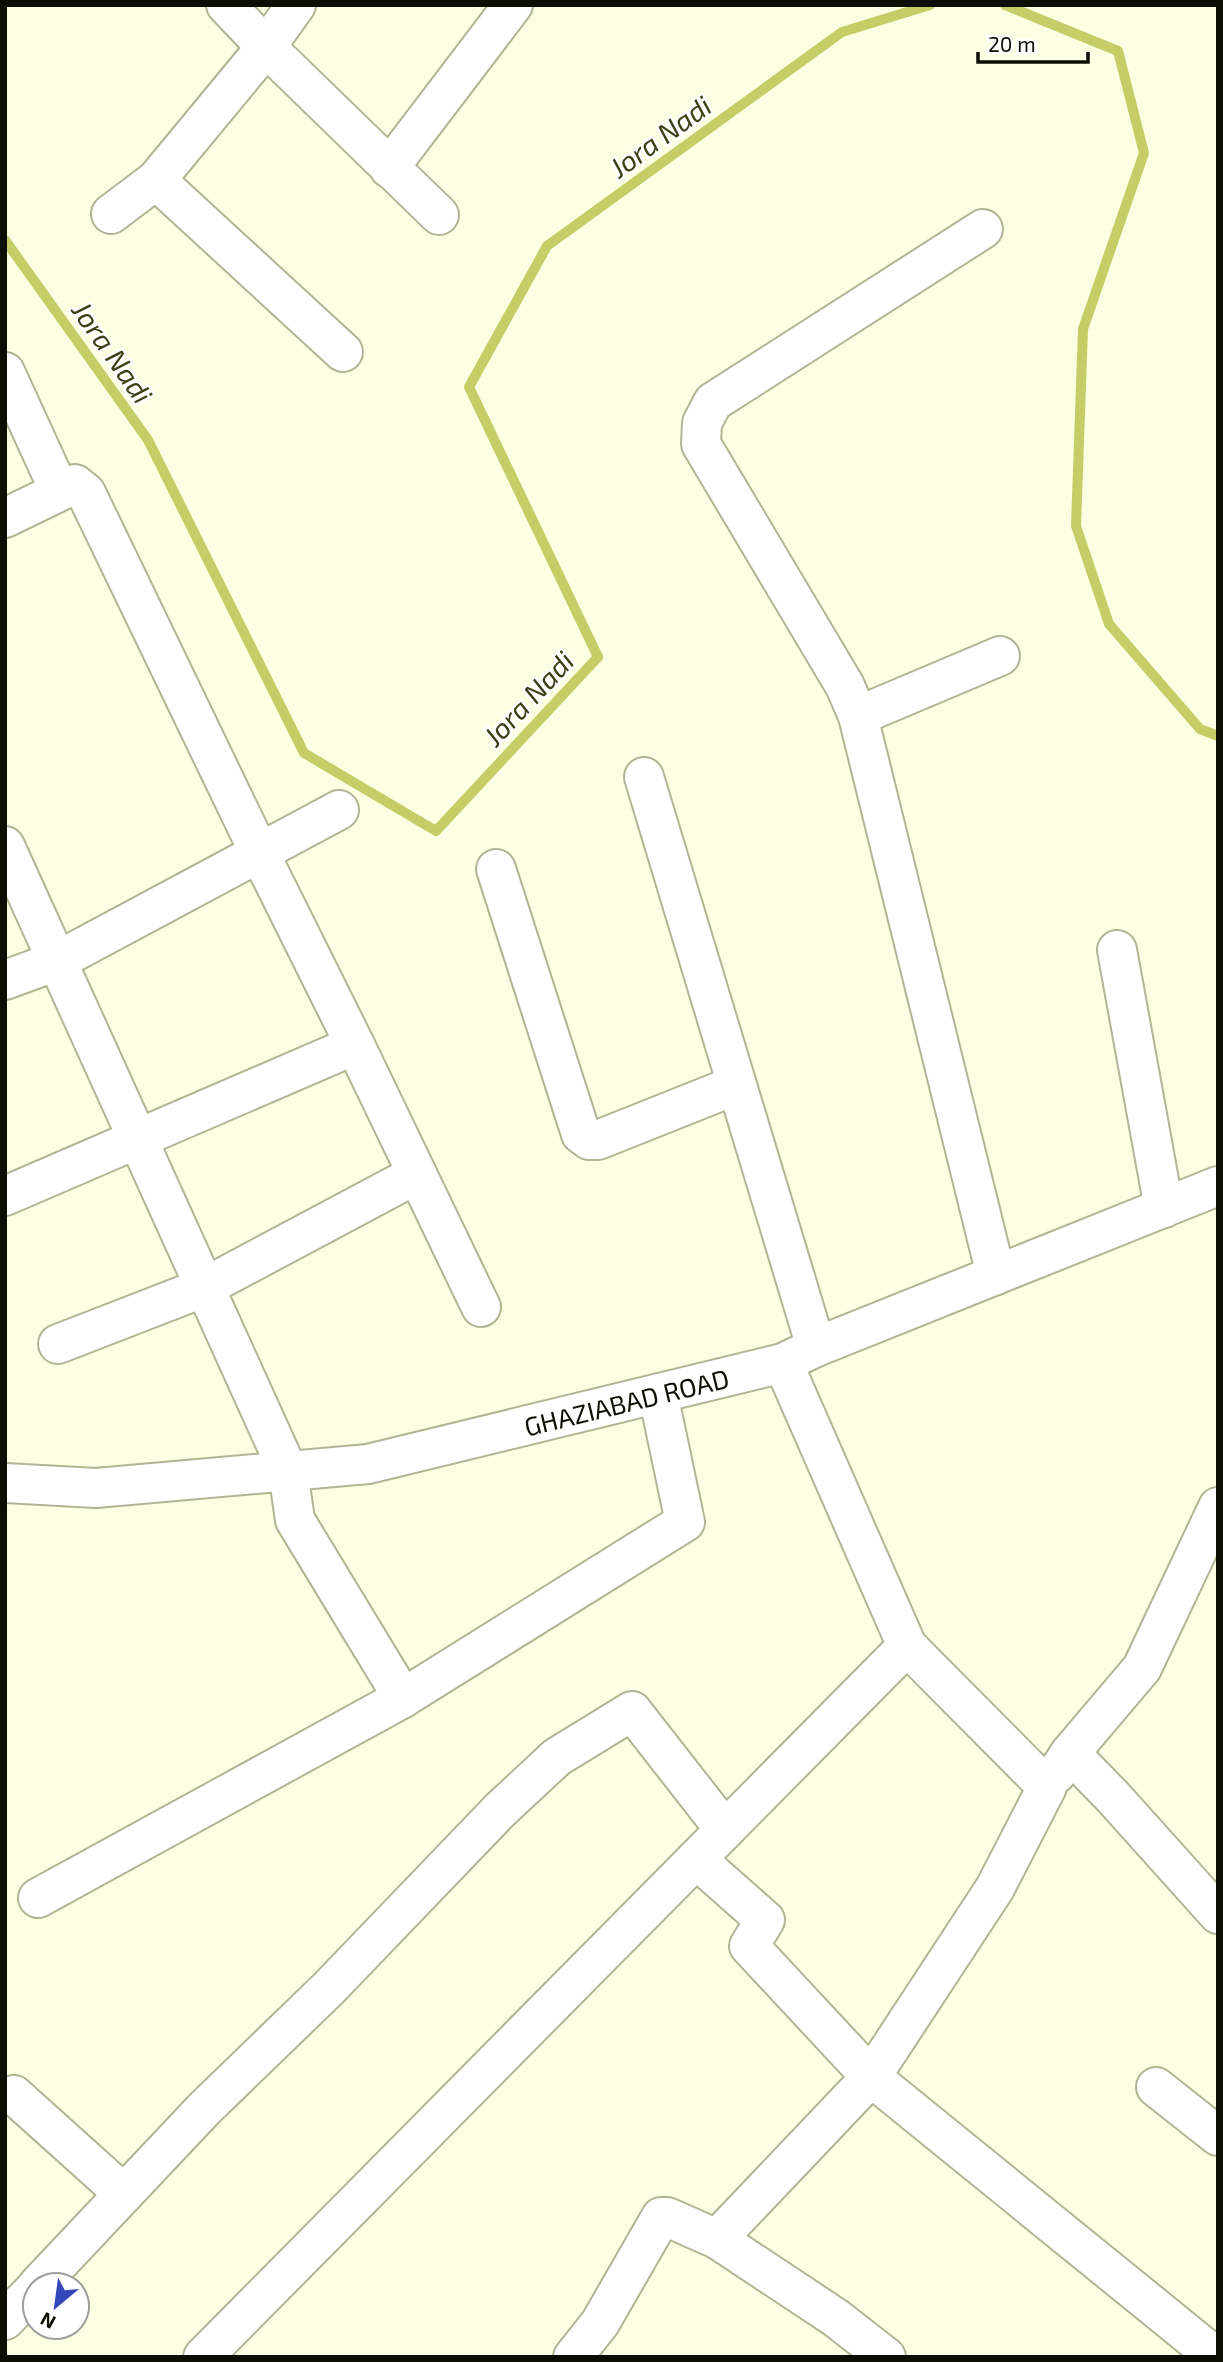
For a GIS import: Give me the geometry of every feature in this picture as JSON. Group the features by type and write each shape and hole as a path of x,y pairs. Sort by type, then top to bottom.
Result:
{"street":[{"path":"226,5 439,215"},
{"path":"111,214 156,180 266,47 296,5"},
{"path":"389,168 513,5"},
{"path":"156,180 344,352"},
{"path":"983,229 713,402 702,423 701,444 845,686 858,716 996,1275"},
{"path":"5,372 59,490"},
{"path":"5,518 75,484 86,493 481,1307"},
{"path":"858,716 1000,656"},
{"path":"644,776 736,1085 799,1355 907,1646 1047,1787"},
{"path":"5,980 57,961 339,810"},
{"path":"5,846 288,1471 295,1520 403,1698"},
{"path":"496,869 581,1134 589,1140 598,1140 736,1085"},
{"path":"1117,950 1164,1208"},
{"path":"5,1196 355,1045"},
{"path":"58,1344 205,1287 417,1174"},
{"name":"GHAZIABAD ROAD","path":"5,1483 96,1488 368,1464 657,1394 799,1355 1218,1186"},
{"path":"38,1898 403,1698 685,1522 657,1394"},
{"path":"717,2239 871,2077 995,1888 1047,1787 1070,1753 1142,1668 1218,1507"},
{"path":"203,2357 907,1646"},
{"path":"52,2271 204,2109 329,1988 500,1810 556,1757 632,1711 725,1830"},
{"path":"1070,1753 1218,1914"},
{"path":"696,1859 765,1920 749,1946 871,2077 1216,2357"},
{"path":"1156,2087 1218,2136"},
{"path":"14,2095 124,2194"},
{"path":"573,2357 600,2323 661,2217 667,2217 717,2239 836,2318 886,2357"},
{"path":"5,2320 21,2304"}],"waterway":[{"name":"Jora Nadi","path":"5,240 148,440 304,753 436,831 598,657 469,387 547,246 842,32 930,5"},
{"name":"Jora Nadi","path":"1005,5 1118,51 1144,153 1083,329 1076,526 1109,624 1200,729 1218,736"}]}
